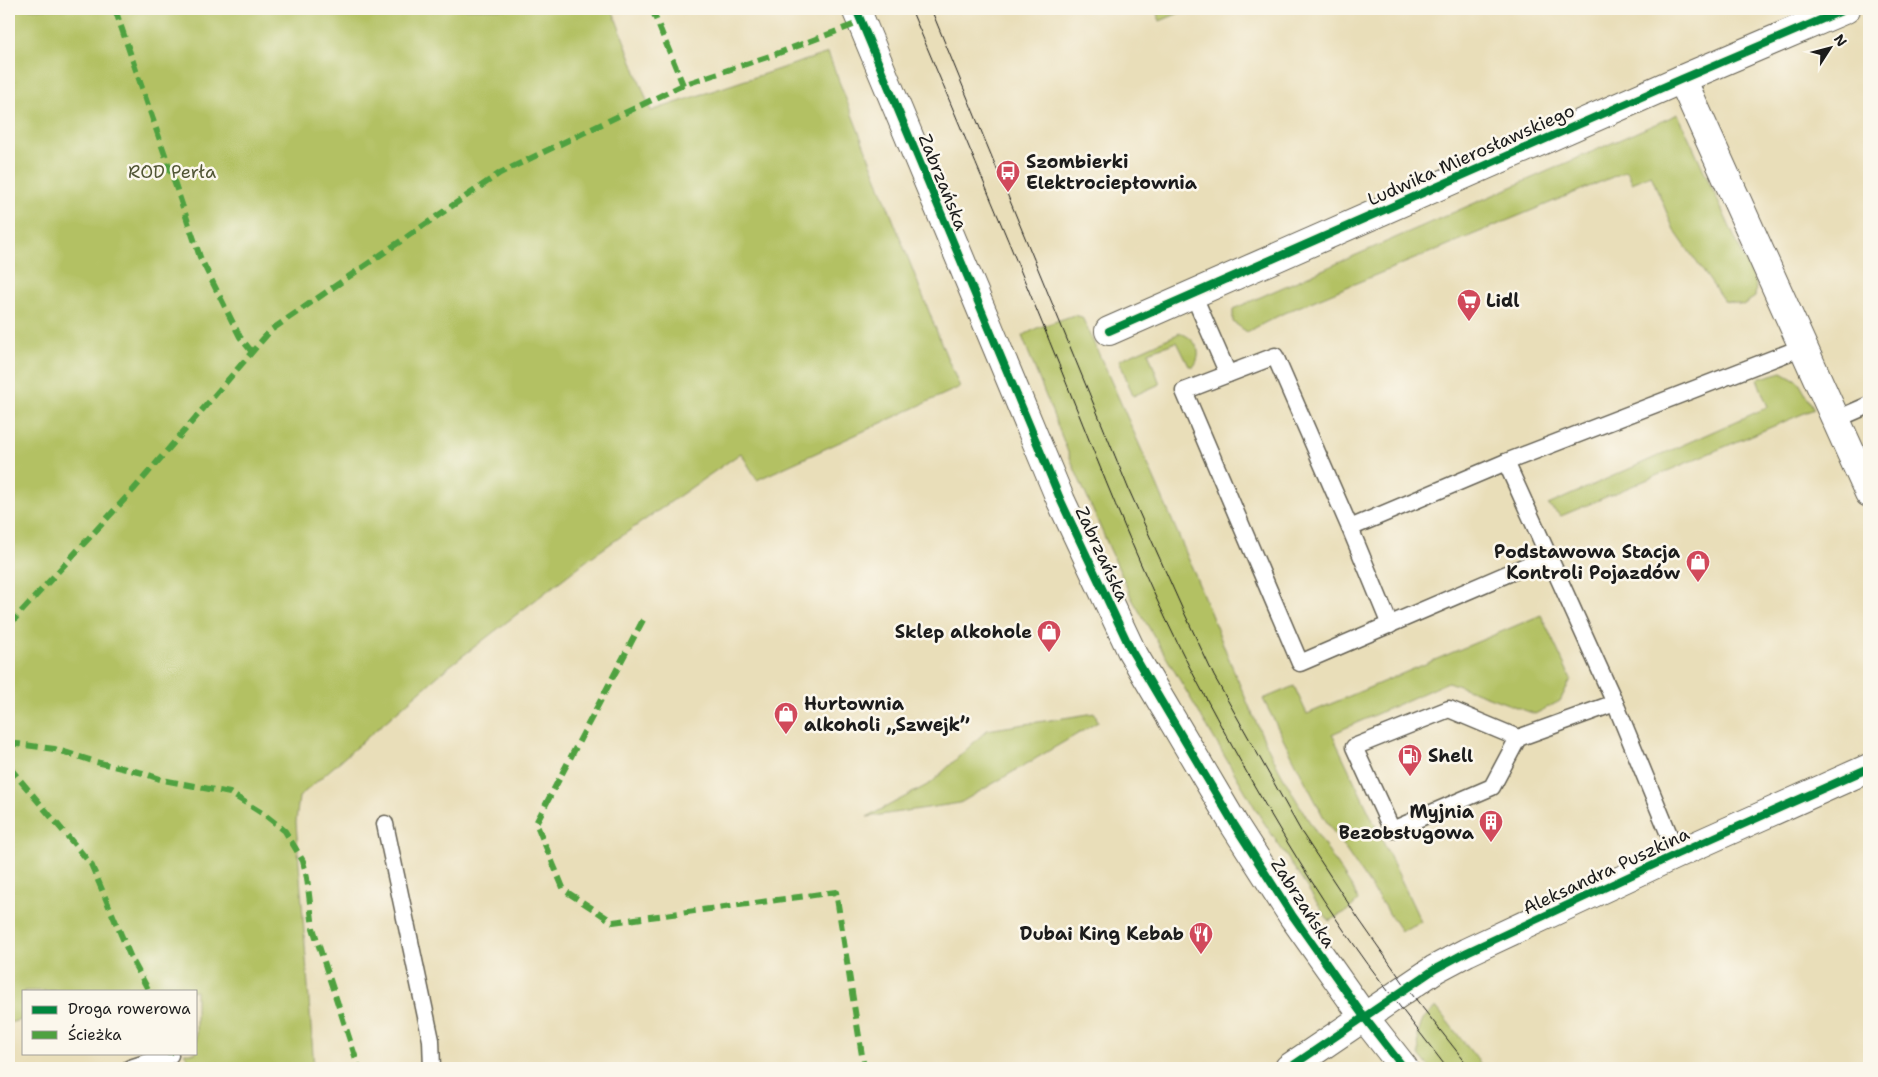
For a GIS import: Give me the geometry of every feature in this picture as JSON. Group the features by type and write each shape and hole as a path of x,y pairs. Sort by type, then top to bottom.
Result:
{"street":[{"name":"Zabrzańska","path":"856,9 1061,502 1131,650 1240,834 1298,923 1364,1017 1404,1068"},
{"name":"Ludwika Mierosławskiego","path":"1109,330 1682,78 1846,9"},
{"path":"1682,78 1869,493"},
{"name":"Aleksandra Puszkina","path":"1288,1068 1442,966 1677,854 1869,768"}],"lane":[{"path":"1193,294 1228,374"},
{"path":"1350,528 1506,462 1803,347"},
{"path":"1390,625 1275,356 1184,391 1300,663 1390,625 1549,556"},
{"path":"1837,419 1869,405"},
{"path":"1506,462 1615,703 1677,854"},
{"path":"1518,738 1449,709 1354,747 1392,830 1492,787 1518,738 1615,703"},
{"path":"385,824 431,1040 432,1068"},
{"path":"130,1068 170,1055"}],"green space":[{"name":"ROD Perła","path":"9,9 612,9 651,111 828,53 960,387 757,480 741,453 590,558 447,668 299,797 296,822 314,1068 194,1068 185,1054 198,1054 198,990 22,990 22,1020 9,1023"},
{"path":"1155,9 1189,9 1160,21"},
{"path":"1678,114 1756,284 1755,297 1743,305 1724,301 1674,230 1651,175 1632,183 1627,171 1284,313 1247,332 1233,322 1233,309"},
{"path":"1074,315 1082,317 1145,457 1240,685 1271,754 1305,814 1355,892 1358,901 1347,911 1329,921 1261,818 1132,599 1075,470 1022,336 1037,328"},
{"path":"1180,333 1190,338 1196,346 1198,356 1194,366 1189,366 1177,342 1148,352 1160,384 1133,396 1119,360"},
{"path":"1782,372 1798,381 1814,409 1561,516 1548,505 1768,407 1757,379"},
{"path":"1541,615 1571,679 1560,701 1535,714 1448,682 1332,734 1421,922 1401,931 1324,818 1263,699 1294,686 1307,714"},
{"path":"1095,713 1098,722 960,803 867,817 931,783 987,730"},
{"path":"1436,1007 1484,1068 1430,1068 1419,1055 1418,1034 1423,1019"}],"tram line":[{"path":"911,9 1135,551 1177,642 1251,779 1323,900 1394,999 1447,1068"},
{"path":"931,9 1129,490 1214,676 1302,833 1407,988 1470,1068"}],"marked path":[{"path":"115,9 200,257 240,337 252,352"},
{"path":"652,9 683,85"},
{"path":"9,625 134,489 271,330 500,173 683,85 776,54 861,22"},
{"path":"643,620 536,823 564,890 613,922 836,892 864,1068"},
{"path":"9,743 55,749 163,780 230,793 265,815 285,831 303,861 313,928 359,1068"},
{"path":"9,767 91,864 131,958 148,990"}],"cycle path":[{"path":"856,9 1061,501 1131,650 1235,826 1292,915 1364,1017 1404,1068"},
{"path":"1109,331 1682,79 1846,9"},
{"path":"1289,1068 1435,969 1467,952 1677,854 1869,768"}],"place":[{"name":"Szombierki Elektrociepłownia","path":"1008,193"},
{"name":"Lidl","path":"1469,322"},
{"name":"Podstawowa Stacja Kontroli Pojazdów","path":"1698,583"},
{"name":"Sklep alkohole","path":"1049,653"},
{"name":"Hurtownia alkoholi „Szwejk”","path":"786,735"},
{"name":"Shell","path":"1410,777"},
{"name":"Myjnia Bezobsługowa","path":"1491,843"},
{"name":"Dubai King Kebab","path":"1201,955"}]}
